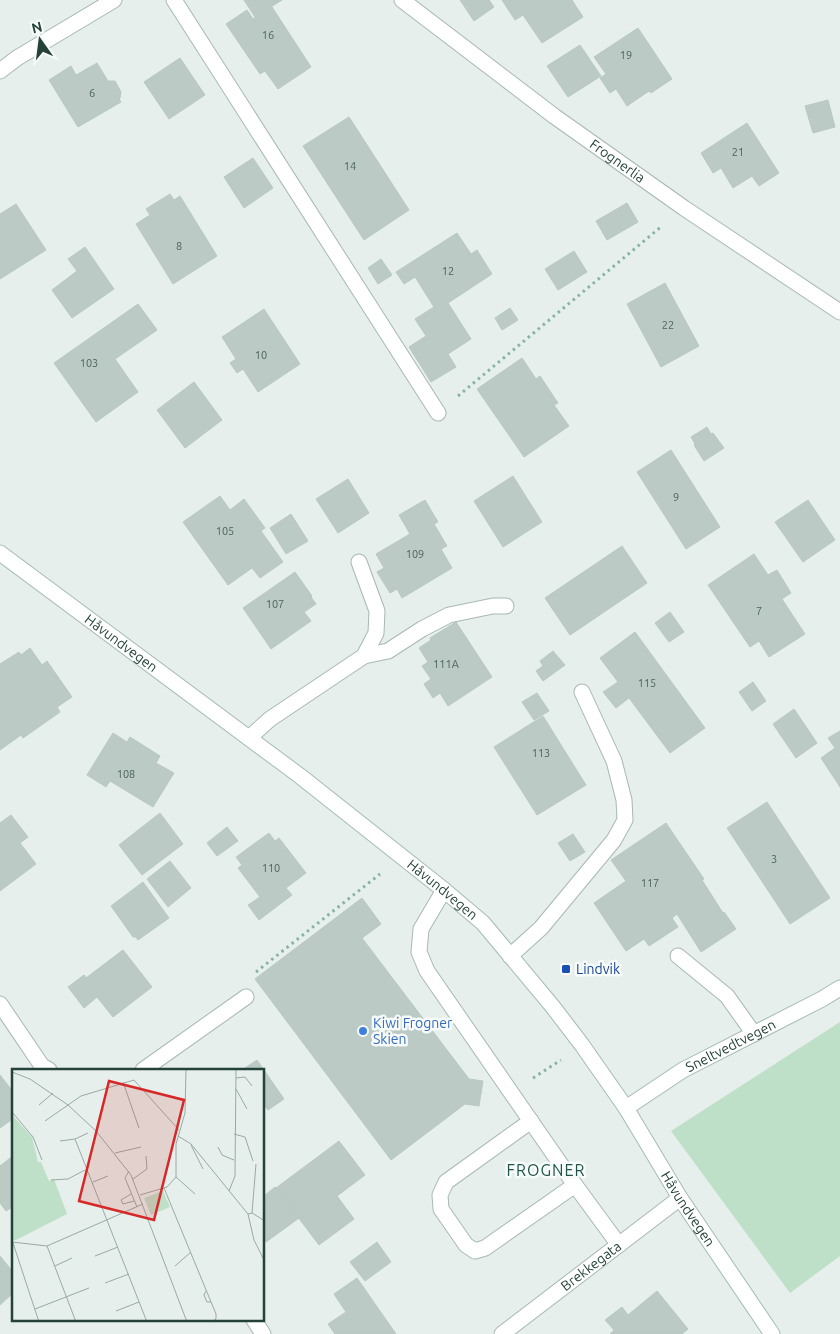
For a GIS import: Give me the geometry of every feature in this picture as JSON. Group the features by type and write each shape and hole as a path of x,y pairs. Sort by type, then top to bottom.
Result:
{"main road":[{"path":"0,71 17,58 114,0"},
{"path":"174,0 438,413"},
{"name":"Frognerlia","path":"402,0 554,116 684,208 840,312"},
{"name":"Håvundvegen","path":"0,553 300,776 483,923 582,1045 626,1108 680,1198 772,1334"},
{"path":"359,562 377,611 376,633 364,656"},
{"path":"249,738 270,719 364,656 388,651 422,629 449,616 493,606 506,606"},
{"path":"510,956 542,928 614,840 625,820 624,800 614,761 582,692"},
{"path":"444,890 421,929 419,952 427,972 619,1245"},
{"path":"678,956 726,996 754,1034"},
{"name":"Sneltvedtvegen","path":"626,1108 683,1070 840,988"},
{"path":"144,1069 246,997"},
{"path":"0,1004 42,1066 47,1069"},
{"path":"531,1121 446,1182 440,1195 441,1208 456,1231 466,1245 475,1251 484,1248 575,1185"},
{"name":"Brekkegata","path":"502,1334 680,1198"},
{"path":"255,1322 263,1334"}],"path":[{"path":"438,413 684,208"},
{"path":"246,997 251,976 402,857"},
{"path":"512,1093 582,1045"}],"green space":[{"path":"840,1022 840,1256 790,1293 671,1131"}],"building":[{"path":"244,0 282,0 255,17"},
{"path":"460,0 489,0 494,7 474,21"},
{"path":"502,0 572,0 583,17 542,43 523,15 515,20"},
{"path":"272,7 311,67 278,89 265,71 260,74 226,24 247,10 253,19"},
{"path":"638,28 672,79 651,93 649,91 627,106 616,89 610,93 600,78 606,74 594,57"},
{"path":"580,45 601,76 568,97 547,66"},
{"path":"180,58 205,95 169,119 144,82"},
{"path":"97,63 108,81 115,81 121,92 119,99 121,102 78,127 49,80 71,66 76,75"},
{"path":"828,100 835,127 813,133 805,106"},
{"path":"349,117 409,210 364,240 303,146"},
{"path":"747,123 779,173 759,186 752,176 733,188 721,168 713,173 701,153"},
{"path":"253,158 273,188 244,208 224,177"},
{"path":"170,194 174,200 180,196 217,256 173,284 136,224 150,215 146,209"},
{"path":"627,203 638,222 607,240 596,221"},
{"path":"16,204 46,250 0,279 0,214"},
{"path":"457,233 471,254 477,250 492,274 448,303 471,339 448,354 456,367 431,382 409,347 426,336 415,319 434,307 415,277 404,284 396,272"},
{"path":"85,247 114,289 72,318 52,290 77,271 68,259"},
{"path":"574,251 587,272 558,290 545,269"},
{"path":"381,259 392,275 378,284 368,268"},
{"path":"665,283 699,346 661,367 627,304"},
{"path":"138,304 157,330 115,359 138,392 96,422 54,363"},
{"path":"510,308 518,320 502,330 495,318"},
{"path":"264,309 300,364 258,392 243,369 237,373 230,363 236,359 222,337"},
{"path":"522,358 536,379 540,376 558,403 554,405 569,426 524,457 477,389"},
{"path":"194,382 222,420 185,448 157,410"},
{"path":"707,427 724,448 704,461 691,437"},
{"path":"671,450 720,527 686,549 637,472"},
{"path":"513,476 542,522 503,547 474,501"},
{"path":"348,479 369,513 338,533 316,499"},
{"path":"220,496 230,510 244,499 265,528 261,531 283,562 260,578 252,568 228,585 183,522"},
{"path":"425,500 438,522 434,524 447,546 441,549 452,568 402,598 397,589 390,593 377,572 384,568 376,554 410,534 399,515"},
{"path":"808,500 835,540 803,562 775,522"},
{"path":"291,514 308,541 286,554 270,528"},
{"path":"622,546 647,583 570,635 545,598"},
{"path":"754,554 768,575 777,570 791,593 782,599 805,634 769,657 759,641 750,647 708,585"},
{"path":"295,572 316,604 304,612 311,621 271,649 243,608"},
{"path":"670,612 684,632 669,642 655,623"},
{"path":"456,622 492,677 448,706 440,693 433,698 424,684 431,679 422,666 428,662 419,648 431,640 430,638"},
{"path":"635,632 705,728 670,753 629,698 616,708 603,692 618,682 600,658"},
{"path":"30,648 42,665 47,661 72,697 57,707 60,712 23,738 21,735 0,750 0,664 19,652 21,655"},
{"path":"553,651 565,665 543,681 536,671 543,666 540,661"},
{"path":"753,682 766,701 752,711 739,692"},
{"path":"537,693 549,711 534,720 522,702"},
{"path":"794,709 817,743 796,758 773,724"},
{"path":"543,716 586,785 537,815 494,747"},
{"path":"840,731 840,787 821,758 835,748 828,738"},
{"path":"113,733 127,742 130,737 160,756 156,763 174,773 153,807 110,781 106,787 87,775"},
{"path":"767,802 830,898 790,924 727,828"},
{"path":"160,813 183,844 142,875 119,845"},
{"path":"11,815 28,837 20,843 36,864 0,891 0,823"},
{"path":"666,823 704,879 702,880 723,913 736,929 701,952 677,914 672,918 678,927 649,946 644,939 626,951 594,903 626,881 611,860"},
{"path":"227,827 238,841 217,856 207,843"},
{"path":"269,833 275,841 279,838 306,873 286,888 292,895 259,920 248,905 260,897 238,868 242,865 236,857"},
{"path":"573,834 585,852 570,861 558,843"},
{"path":"170,861 191,888 168,907 147,879"},
{"path":"143,882 169,918 138,940 136,937 133,937 111,906"},
{"path":"362,898 381,924 362,938 469,1079 483,1081 479,1106 465,1104 391,1160 255,979"},
{"path":"123,950 152,987 113,1017 97,997 84,1008 68,987 84,975 86,978"},
{"path":"257,1060 263,1069 244,1069"},
{"path":"265,1071 284,1099 268,1110 265,1106"},
{"path":"0,1075 12,1090 12,1119 0,1128"},
{"path":"339,1141 365,1175 337,1196 354,1219 319,1245 276,1188"},
{"path":"12,1157 12,1207 6,1211 0,1203 0,1166"},
{"path":"275,1187 299,1218 266,1242 265,1240 265,1195"},
{"path":"377,1242 391,1262 365,1281 350,1262"},
{"path":"0,1256 12,1271 12,1294 0,1305"},
{"path":"357,1278 396,1334 335,1334 328,1324 346,1312 334,1294"},
{"path":"657,1291 688,1329 682,1334 610,1334 614,1330 605,1320 622,1307 628,1315"}],"place":[{"name":"Lindvik","path":"566,969"},
{"name":"Kiwi Frogner Skien","path":"363,1031"}],"district":[{"name":"FROGNER","path":"546,1170"}]}
